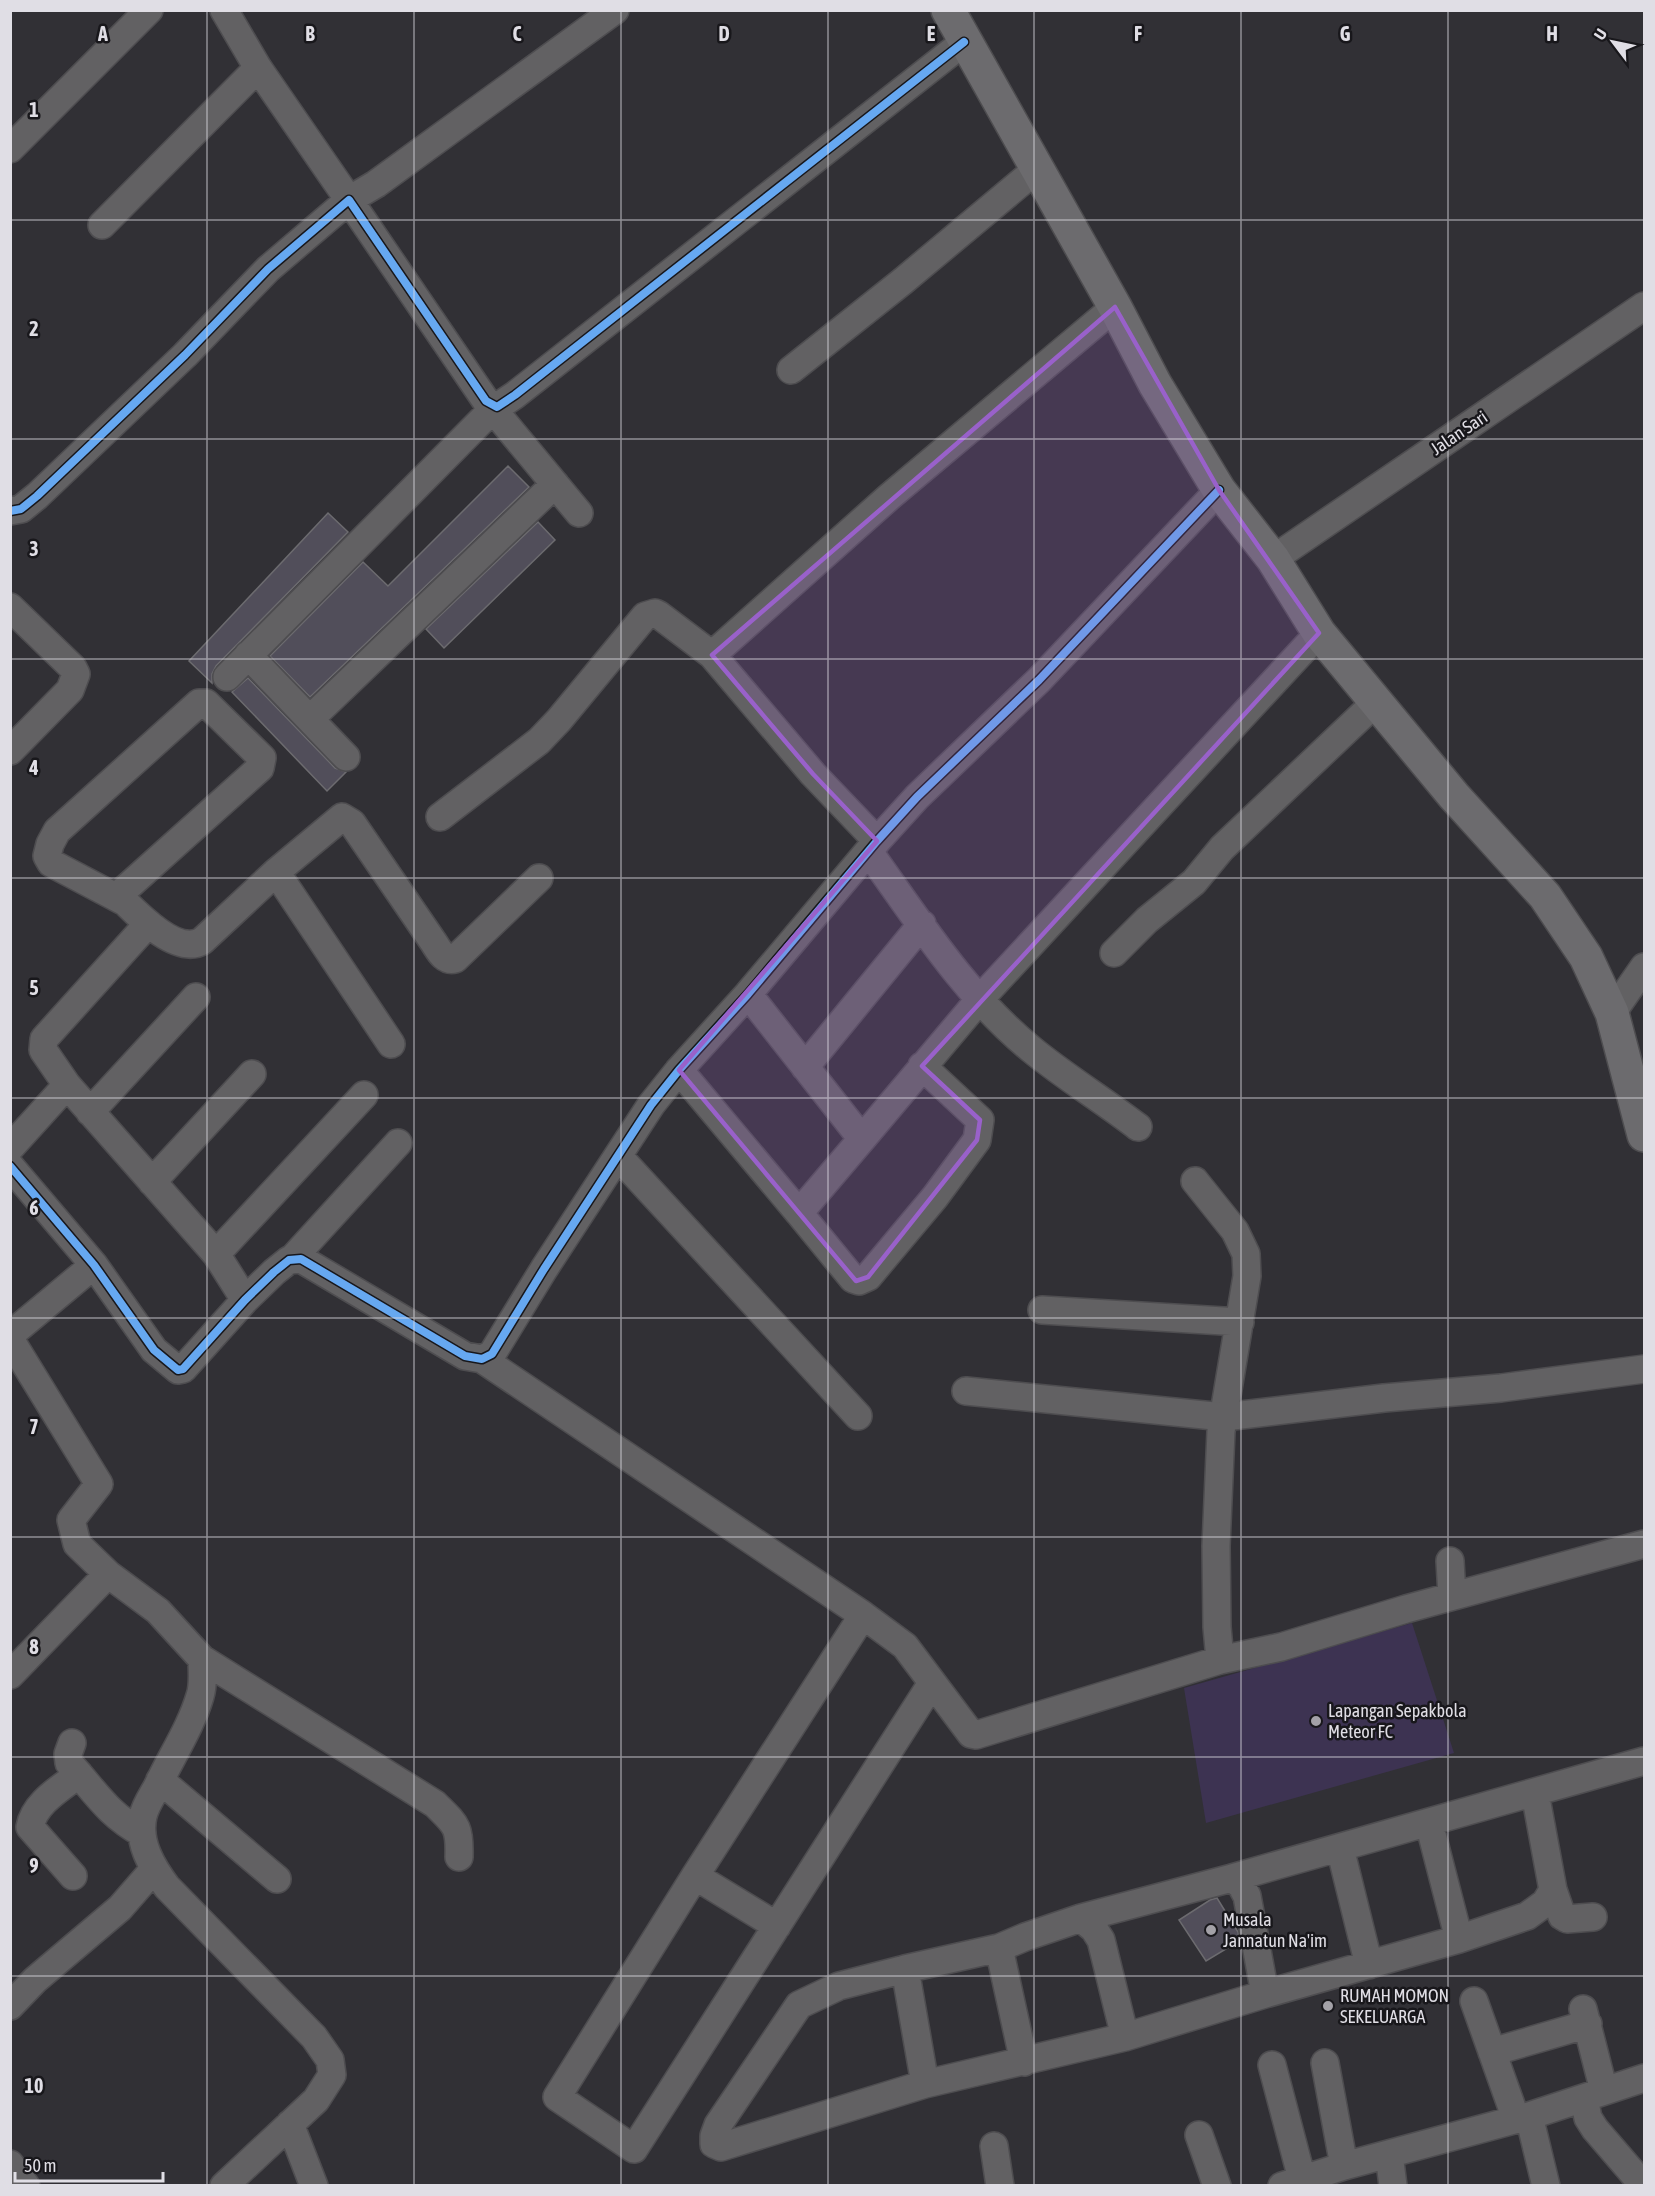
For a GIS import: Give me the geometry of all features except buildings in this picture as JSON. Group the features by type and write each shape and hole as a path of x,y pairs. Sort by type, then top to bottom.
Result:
{"main road":[{"path":"948,10 1115,307 1155,384 1220,490 1273,559 1319,633 1454,796 1545,896 1586,957 1612,1012 1644,1135"}],"street":[{"path":"10,149 149,10"},
{"path":"224,10 258,68 490,405 579,513"},
{"path":"10,511 21,509 37,496 185,356 268,269 348,200 376,184 615,10"},
{"path":"490,405 497,407 515,395 964,42"},
{"path":"102,225 258,68"},
{"path":"790,370 903,281 1036,169"},
{"name":"Jalan Sari","path":"1273,559 1644,306"},
{"path":"711,655 889,497 1115,307"},
{"path":"227,676 490,405"},
{"path":"310,718 555,484"},
{"path":"482,1359 492,1354 544,1269 651,1105 680,1070 917,797 1039,680 1220,490"},
{"path":"10,607 73,668 76,674 70,690 11,750"},
{"path":"440,817 539,741 645,616 655,613 711,655 813,774 873,846 922,924 980,999 1030,1048 1138,1127"},
{"path":"799,1213 980,999 1319,633"},
{"path":"248,655 346,757"},
{"path":"1114,953 1147,920 1194,882 1222,848 1376,702"},
{"path":"125,902 124,890 128,886 262,765 262,758 206,703 199,703 74,815 57,831 50,843 47,856 51,863 125,902 147,925 189,945 197,944 232,915 276,872 342,818 349,820 446,959 455,959 539,878"},
{"path":"276,872 391,1044"},
{"path":"805,1067 922,924"},
{"path":"147,925 44,1039 43,1050 67,1085 216,1254 245,1300"},
{"path":"1612,1012 1644,967"},
{"path":"748,994 862,1139"},
{"path":"90,1112 196,997"},
{"path":"680,1070 853,1279 859,1281 868,1277 935,1197 977,1140 980,1120 922,1066"},
{"path":"152,1182 252,1074"},
{"path":"10,1148 67,1085"},
{"path":"216,1254 364,1095"},
{"path":"10,1166 94,1265 154,1350 178,1370 183,1369 245,1300 274,1272 292,1259 398,1143"},
{"path":"618,1156 858,1416"},
{"path":"1195,1181 1235,1231 1246,1254 1247,1276 1224,1417 1216,1546 1217,1627 1220,1660"},
{"path":"292,1259 301,1259 465,1356 482,1359 863,1615 905,1646 967,1730 976,1735 1220,1660 1281,1647 1452,1596 1644,1544"},
{"path":"94,1265 11,1339 99,1484 71,1520 77,1544 108,1574 158,1611 202,1659 435,1804 454,1823 459,1834 459,1857"},
{"path":"1042,1310 1240,1322"},
{"path":"966,1391 1224,1417 1384,1398 1501,1388 1644,1369"},
{"path":"1450,1561 1452,1596"},
{"path":"10,1675 108,1574"},
{"path":"863,1615 695,1876 557,2097 634,2149 932,1683"},
{"path":"202,1659 203,1680 200,1696 186,1730 143,1815 142,1833 146,1850 160,1878 325,2034 332,2075 316,2100 224,2186"},
{"path":"72,1743 67,1758 69,1763 110,1811 142,1833"},
{"path":"1553,1890 1545,1904 1527,1916 1459,1939 1264,1994 1125,2037 925,2084 721,2147 714,2144 718,2125 798,2005 839,1986 999,1948 1081,1918 1340,1848 1644,1761"},
{"path":"73,1876 30,1827 37,1809 79,1774"},
{"path":"160,1780 277,1878"},
{"path":"1534,1793 1553,1890 1562,1916 1567,1919 1593,1917"},
{"path":"1429,1823 1459,1939"},
{"path":"1340,1848 1369,1965"},
{"path":"695,1876 777,1926"},
{"path":"10,2006 35,1980 120,1908 160,1878"},
{"path":"1232,1878 1241,1885 1247,1896 1264,1994"},
{"path":"1081,1918 1094,1929 1101,1940 1125,2037"},
{"path":"999,1948 1024,2062"},
{"path":"905,1969 925,2084"},
{"path":"1474,2001 1492,2052 1523,2118 1545,2186"},
{"path":"1492,2052 1586,2016 1594,2095 1588,2118 1644,2186"},
{"path":"1325,2063 1344,2166"},
{"path":"1272,2065 1292,2182 1523,2118 1644,2078"},
{"path":"290,2124 314,2186"},
{"path":"1199,2134 1217,2186"},
{"path":"994,2146 1000,2186"},
{"path":"1389,2154 1393,2186"},
{"path":"10,2164 26,2186"}],"highlighted area":[{"path":"1115,307 1219,490 1319,633 922,1066 980,1120 977,1140 868,1277 856,1281 679,1070 877,841 813,774 712,655"}],"shaded area":[{"name":"Lapangan Sepakbola Meteor FC","path":"1412,1623 1454,1753 1206,1823 1184,1688"}],"cycle path":[{"path":"10,511 21,509 37,496 185,355 268,269 349,200 486,401 497,407 964,42"},
{"path":"10,1166 94,1265 154,1350 178,1370 183,1369 245,1300 274,1272 289,1260 301,1259 465,1356 482,1359 492,1354 544,1269 651,1105 679,1070 748,994 917,797 1039,680 1219,490"}],"place":[{"name":"Lapangan Sepakbola Meteor FC","path":"1316,1721"},
{"name":"Musala Jannatun Na'im","path":"1211,1930"},
{"name":"RUMAH MOMON SEKELUARGA","path":"1328,2006"}]}
